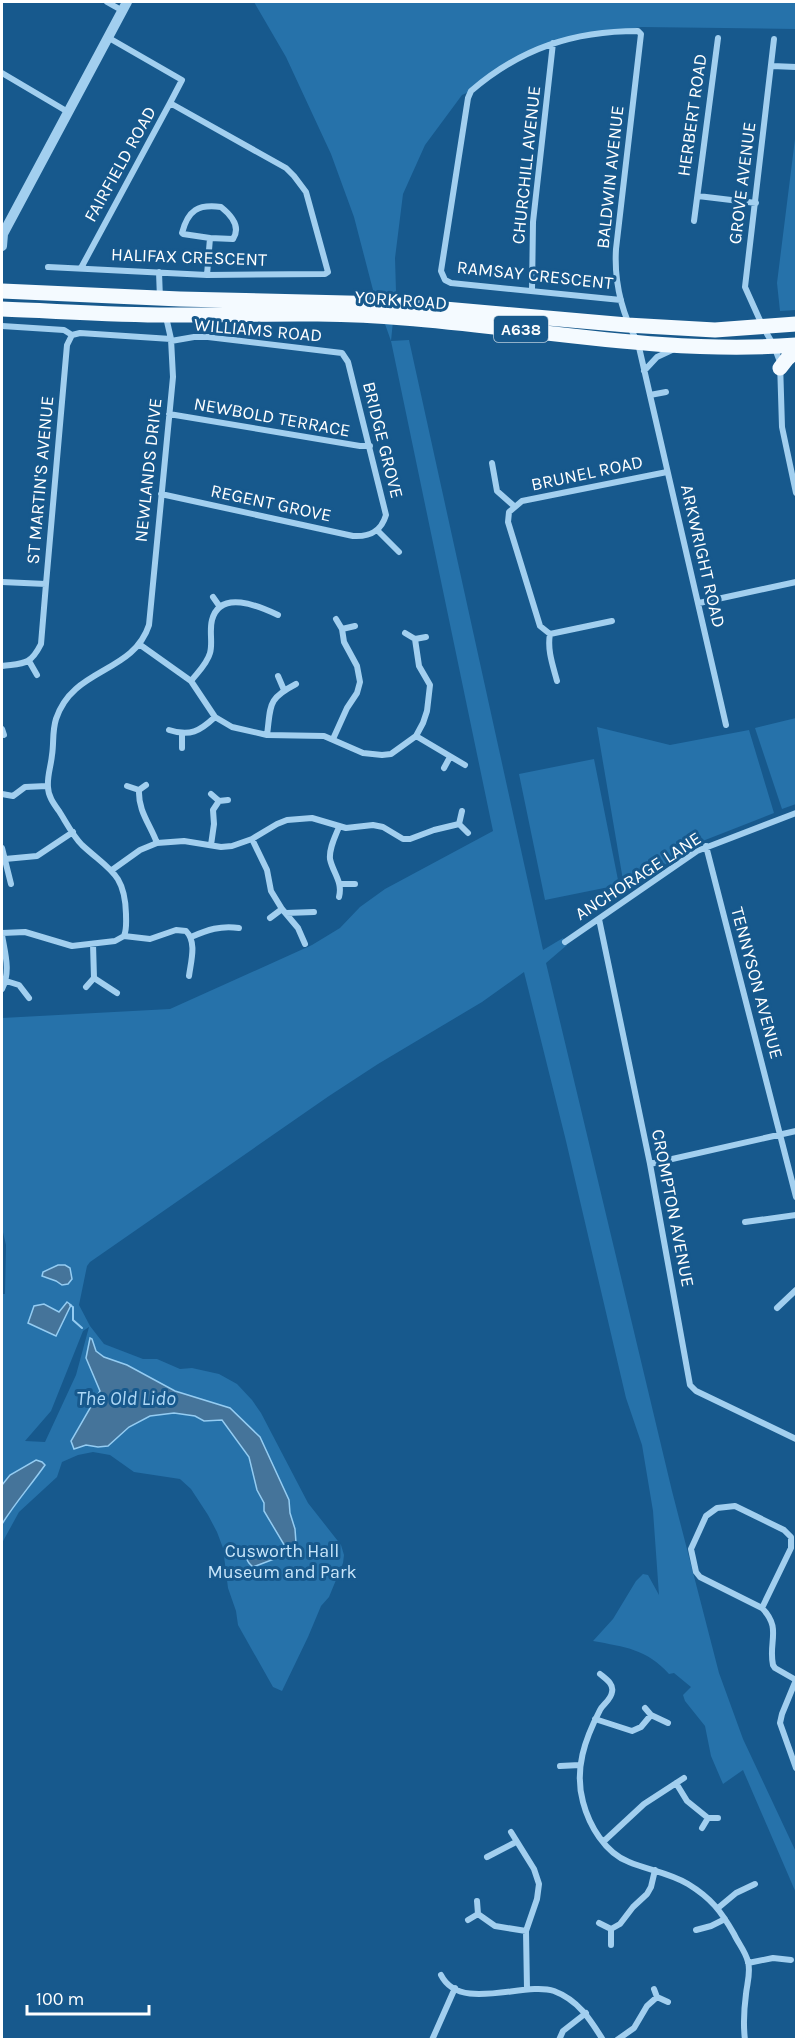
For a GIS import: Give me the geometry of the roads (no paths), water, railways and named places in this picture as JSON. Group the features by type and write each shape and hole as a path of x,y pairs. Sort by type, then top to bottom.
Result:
{"highway":[{"name":"YORK ROAD","path":"2,291 402,311 716,330 796,324"},
{"name":"YORK ROAD","path":"2,309 166,315 382,310"},
{"name":"YORK ROAD","path":"402,311 638,343 796,345"},
{"path":"780,368 796,351"}],"street":[{"path":"2,246 3,234 125,6 107,2"},
{"name":"BALDWIN AVENUE","path":"553,43 587,34 610,31 640,32 616,249 616,274 627,325"},
{"name":"HERBERT ROAD","path":"694,221 718,38"},
{"path":"109,39 182,80 170,103"},
{"name":"GROVE AVENUE","path":"774,39 745,288 774,346 780,368 782,427 796,493"},
{"name":"RAMSAY CRESCENT","path":"553,43 514,61 477,86 468,98 441,271 445,280 451,283 621,300"},
{"name":"CHURCHILL AVENUE","path":"532,290 533,222 553,43"},
{"path":"772,66 796,67"},
{"path":"2,73 68,112"},
{"name":"FAIRFIELD ROAD","path":"81,268 170,103 286,168 294,176 306,192 328,272"},
{"path":"698,196 756,203"},
{"path":"202,206 221,207 236,226 237,230 233,239 210,238 182,233 188,217 202,206"},
{"path":"207,275 210,238"},
{"name":"HALIFAX CRESCENT","path":"48,267 207,275 325,274 328,272"},
{"name":"NEWLANDS DRIVE","path":"139,644 149,625 173,362 166,315 160,298 159,272"},
{"name":"ARKWRIGHT ROAD","path":"627,325 638,343 726,725"},
{"name":"WILLIAMS ROAD","path":"2,326 64,330 72,335 80,333 171,340 208,337 342,353"},
{"name":"ST MARTIN'S AVENUE","path":"2,582 46,584 68,345 72,335"},
{"path":"644,371 657,357 684,345"},
{"name":"BRIDGE GROVE","path":"342,353 348,362 386,515 376,532"},
{"path":"650,395 666,392"},
{"name":"NEWBOLD TERRACE","path":"169,414 370,446"},
{"name":"BRUNEL ROAD","path":"492,463 497,491 514,506"},
{"name":"BRUNEL ROAD","path":"557,681 550,654 550,634 540,626 537,618 508,522 509,512 522,501 667,472"},
{"name":"REGENT GROVE","path":"161,494 353,536 368,536 376,532"},
{"path":"376,532 399,552"},
{"path":"699,603 796,582"},
{"path":"2,666 29,662 41,644 46,584"},
{"path":"213,597 220,607"},
{"path":"191,681 209,657 212,645 211,623 220,607 233,603 247,603 278,615"},
{"path":"333,739 359,687 357,666 344,642 342,629 336,619"},
{"path":"550,634 612,621"},
{"path":"342,629 355,626"},
{"path":"405,633 415,639 426,637"},
{"path":"124,936 127,931 126,900 118,878 81,843 52,802 47,786 53,730 60,708 67,697 83,682 125,658 139,644 191,681 215,717 242,731 267,735 315,735 333,739 363,753 392,754 416,736 423,723 431,692 427,677 419,666 415,639"},
{"path":"29,662 37,675"},
{"path":"278,676 284,690"},
{"path":"267,735 272,701 284,690 296,684"},
{"path":"169,730 182,734 203,727 215,717"},
{"path":"182,734 182,748"},
{"path":"416,736 465,765"},
{"path":"444,768 450,757"},
{"path":"138,790 146,785"},
{"path":"2,794 13,796 25,788 47,786"},
{"path":"127,786 138,790"},
{"path":"138,790 139,807 157,843"},
{"path":"211,794 219,801 228,800"},
{"path":"211,845 213,810 219,801"},
{"path":"459,824 462,811"},
{"name":"ANCHORAGE LANE","path":"565,942 706,846 796,813"},
{"path":"112,870 140,850 157,843 184,841 232,846 252,840 287,820 324,820 339,826 383,826 403,839 410,839 459,824"},
{"path":"459,824 468,833"},
{"path":"339,826 330,849 330,857 340,884 339,897"},
{"path":"4,859 37,856 73,832"},
{"path":"252,840 267,870 271,891 298,928 305,944"},
{"name":"TENNYSON AVENUE","path":"706,846 796,1197"},
{"path":"2,848 11,884"},
{"path":"340,884 355,884"},
{"path":"270,918 284,911 314,912"},
{"name":"CROMPTON AVENUE","path":"599,919 651,1164 692,1388 796,1439"},
{"path":"191,937 217,927 238,928"},
{"path":"2,988 6,981 6,963 2,934 25,932 72,946 115,940 124,936 150,939 181,930 186,931 191,937 193,951 189,976"},
{"path":"87,987 94,978 93,944"},
{"path":"94,978 117,993"},
{"path":"6,981 19,985 29,998"},
{"path":"651,1164 796,1131"},
{"path":"745,1222 796,1215"},
{"path":"777,1308 796,1290"},
{"path":"762,1608 791,1548 791,1537 784,1530 735,1506 717,1508 706,1516 691,1549 696,1572 713,1585 762,1608 773,1624 773,1665 796,1680 780,1723 796,1768"},
{"path":"600,1674 610,1683 613,1691 595,1719 584,1746 580,1765 582,1800 592,1826 603,1842 622,1859 687,1883 718,1908 748,1963 744,2016 745,2040"},
{"path":"645,1708 651,1716 668,1723"},
{"path":"595,1719 632,1731 641,1727 651,1716"},
{"path":"560,1766 580,1765"},
{"path":"603,1842 644,1804 684,1778"},
{"path":"676,1783 687,1801 708,1818 718,1818"},
{"path":"702,1828 708,1818"},
{"path":"511,1832 534,1869 539,1884 537,1899 526,1931 527,1989"},
{"path":"487,1857 516,1842"},
{"path":"611,1929 620,1924 647,1894 655,1870"},
{"path":"718,1908 736,1893 754,1884"},
{"path":"477,1901 478,1914"},
{"path":"478,1914 495,1926 526,1931"},
{"path":"468,1920 478,1914"},
{"path":"696,1930 725,1919"},
{"path":"599,1923 611,1929"},
{"path":"610,1945 611,1929"},
{"path":"748,1963 773,1958 790,1960"},
{"path":"441,1975 448,1985 474,1994 489,1995 527,1989 553,1991 572,2000 586,2013 603,2040"},
{"path":"432,2040 455,1988"},
{"path":"654,1989 657,1997 668,2002"},
{"path":"617,2040 634,2028 647,2006 657,1997"},
{"path":"559,2040 563,2031 586,2013"}],"water":[{"path":"58,1265 70,1268 72,1279 68,1284 62,1285 42,1276 43,1272"},
{"path":"67,1302 71,1305 56,1336 28,1323 34,1306 44,1304 59,1312"},
{"name":"The Old Lido","path":"90,1338 96,1351 104,1357 127,1365 175,1391 230,1408 260,1437 289,1500 296,1543 292,1553 289,1553 264,1511 264,1503 257,1490 249,1457 222,1420 204,1421 195,1416 174,1413 150,1416 129,1427 108,1446 86,1445 74,1449 71,1441 100,1391 86,1358"},
{"path":"36,1460 45,1465 2,1524 2,1485 10,1475"},
{"path":"257,1548 273,1552 277,1558 253,1567 247,1560 247,1553"}],"waterway":[{"path":"70,1305 73,1307 73,1320 82,1328"}],"park label":[{"name":"Cusworth Hall Museum and Park","path":"282,1561"}]}
